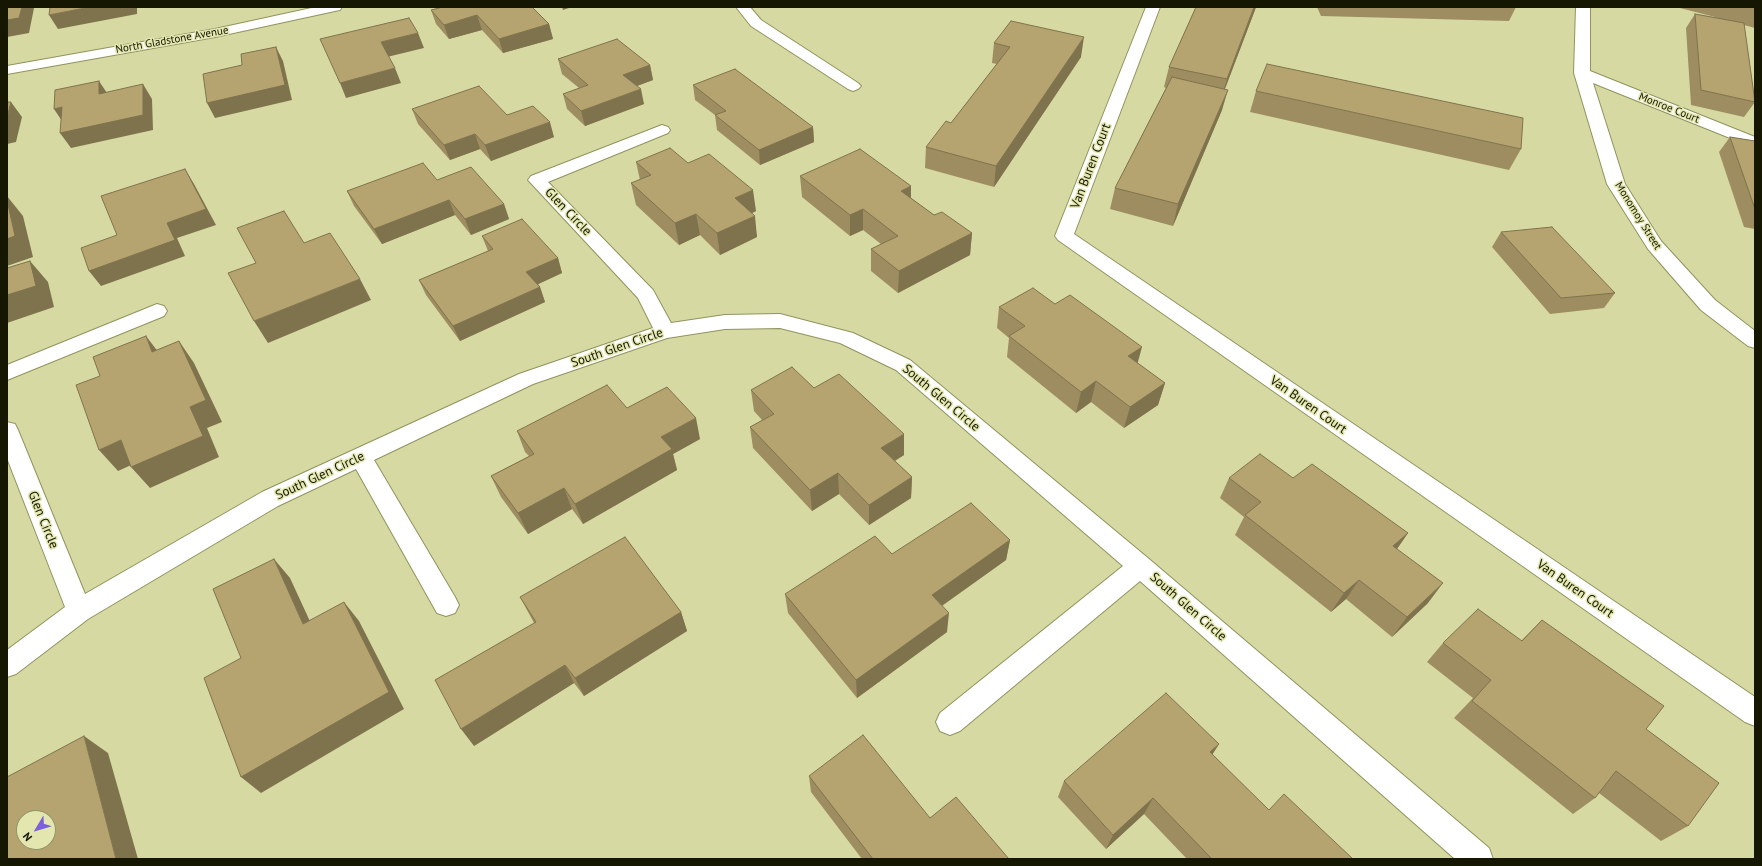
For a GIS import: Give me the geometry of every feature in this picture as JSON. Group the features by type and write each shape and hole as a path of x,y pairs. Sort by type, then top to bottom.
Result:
{"street":[{"name":"North Gladstone Avenue","path":"7,70 215,33 335,7"},
{"path":"743,7 756,22 853,86"},
{"name":"Van Buren Court","path":"1153,7 1064,236 1755,713"},
{"name":"Monomoy Street","path":"1583,7 1582,73 1616,184 1654,245 1708,305 1755,342"},
{"name":"Monroe Court","path":"1582,73 1755,143"},
{"name":"Glen Circle","path":"662,130 537,180 646,295 665,331"},
{"path":"7,373 157,311"},
{"name":"South Glen Circle","path":"7,665 79,611 270,499 360,458 526,378 665,331 725,322 780,321 846,338 903,365 1140,566 1478,859"},
{"name":"Glen Circle","path":"7,430 79,611"},
{"path":"360,458 446,605"},
{"path":"950,722 1140,566"}],"building":[{"path":"7,7 22,7 19,18 7,20"},
{"path":"50,7 90,7 49,15"},
{"path":"443,7 532,7 549,24 499,39 477,15 444,25 431,10"},
{"path":"1196,7 1254,7 1227,79 1169,67"},
{"path":"1695,14 1744,23 1755,102 1701,90"},
{"path":"409,18 418,33 381,42 395,68 340,83 320,39"},
{"path":"1011,21 1084,37 996,166 926,147 946,121 951,123 1010,47 994,43"},
{"path":"617,39 650,65 623,75 641,89 581,111 563,94 588,85 558,59"},
{"path":"276,47 285,85 207,103 203,74 242,65 241,54"},
{"path":"1267,64 1523,118 1521,149 1256,91"},
{"path":"735,69 813,127 759,150 715,115 726,111 693,85"},
{"path":"1172,77 1228,90 1178,204 1115,188"},
{"path":"99,81 99,94 143,84 143,115 60,133 62,107 54,109 55,90"},
{"path":"479,86 507,115 533,106 550,122 485,145 475,134 444,145 412,109"},
{"path":"7,102 11,102 7,118"},
{"path":"1730,137 1755,141 1755,209"},
{"path":"670,148 688,163 709,154 753,190 735,198 755,216 717,233 696,214 675,223 631,183 651,175 636,162"},
{"path":"860,149 911,186 901,191 934,215 942,212 972,233 899,271 871,249 898,236 863,209 850,215 800,176"},
{"path":"423,163 437,180 471,167 504,204 465,219 449,200 374,229 347,191"},
{"path":"185,169 206,209 167,223 175,240 89,271 81,248 117,235 101,196"},
{"path":"7,200 15,236 7,239"},
{"path":"284,211 304,243 330,233 360,279 254,321 228,273 256,263 237,228"},
{"path":"522,219 558,258 526,272 540,287 453,326 419,280 493,249 482,236"},
{"path":"1552,227 1615,293 1561,298 1501,232"},
{"path":"30,261 36,286 7,295 7,268"},
{"path":"1033,288 1055,304 1070,295 1142,347 1128,356 1165,383 1130,407 1096,381 1081,392 1009,336 1025,326 999,307"},
{"path":"146,336 152,352 179,341 206,400 190,407 203,436 131,467 121,440 99,450 76,385 100,376 93,357"},
{"path":"792,367 814,388 839,374 904,434 881,448 912,477 869,505 838,473 810,490 750,427 774,414 751,390"},
{"path":"607,385 627,408 667,387 696,418 661,437 672,449 575,504 564,488 518,513 491,476 534,454 517,431"},
{"path":"1260,454 1293,478 1312,464 1408,533 1393,546 1443,583 1407,617 1359,580 1344,593 1245,515 1261,502 1229,478"},
{"path":"971,503 1010,540 932,595 949,613 856,680 785,594 875,536 892,554"},
{"path":"625,537 681,612 575,678 565,665 461,729 435,680 536,622 520,597"},
{"path":"274,559 303,624 344,602 389,692 241,777 204,678 241,658 213,589"},
{"path":"1478,609 1522,641 1542,620 1664,706 1646,729 1719,783 1688,826 1616,771 1595,798 1472,701 1491,680 1443,643"},
{"path":"1166,693 1219,744 1210,752 1269,810 1284,794 1353,859 1212,859 1153,798 1113,835 1064,781"},
{"path":"863,735 930,818 956,797 1009,859 873,859 809,776"},
{"path":"84,736 116,859 7,859 7,777"}]}
